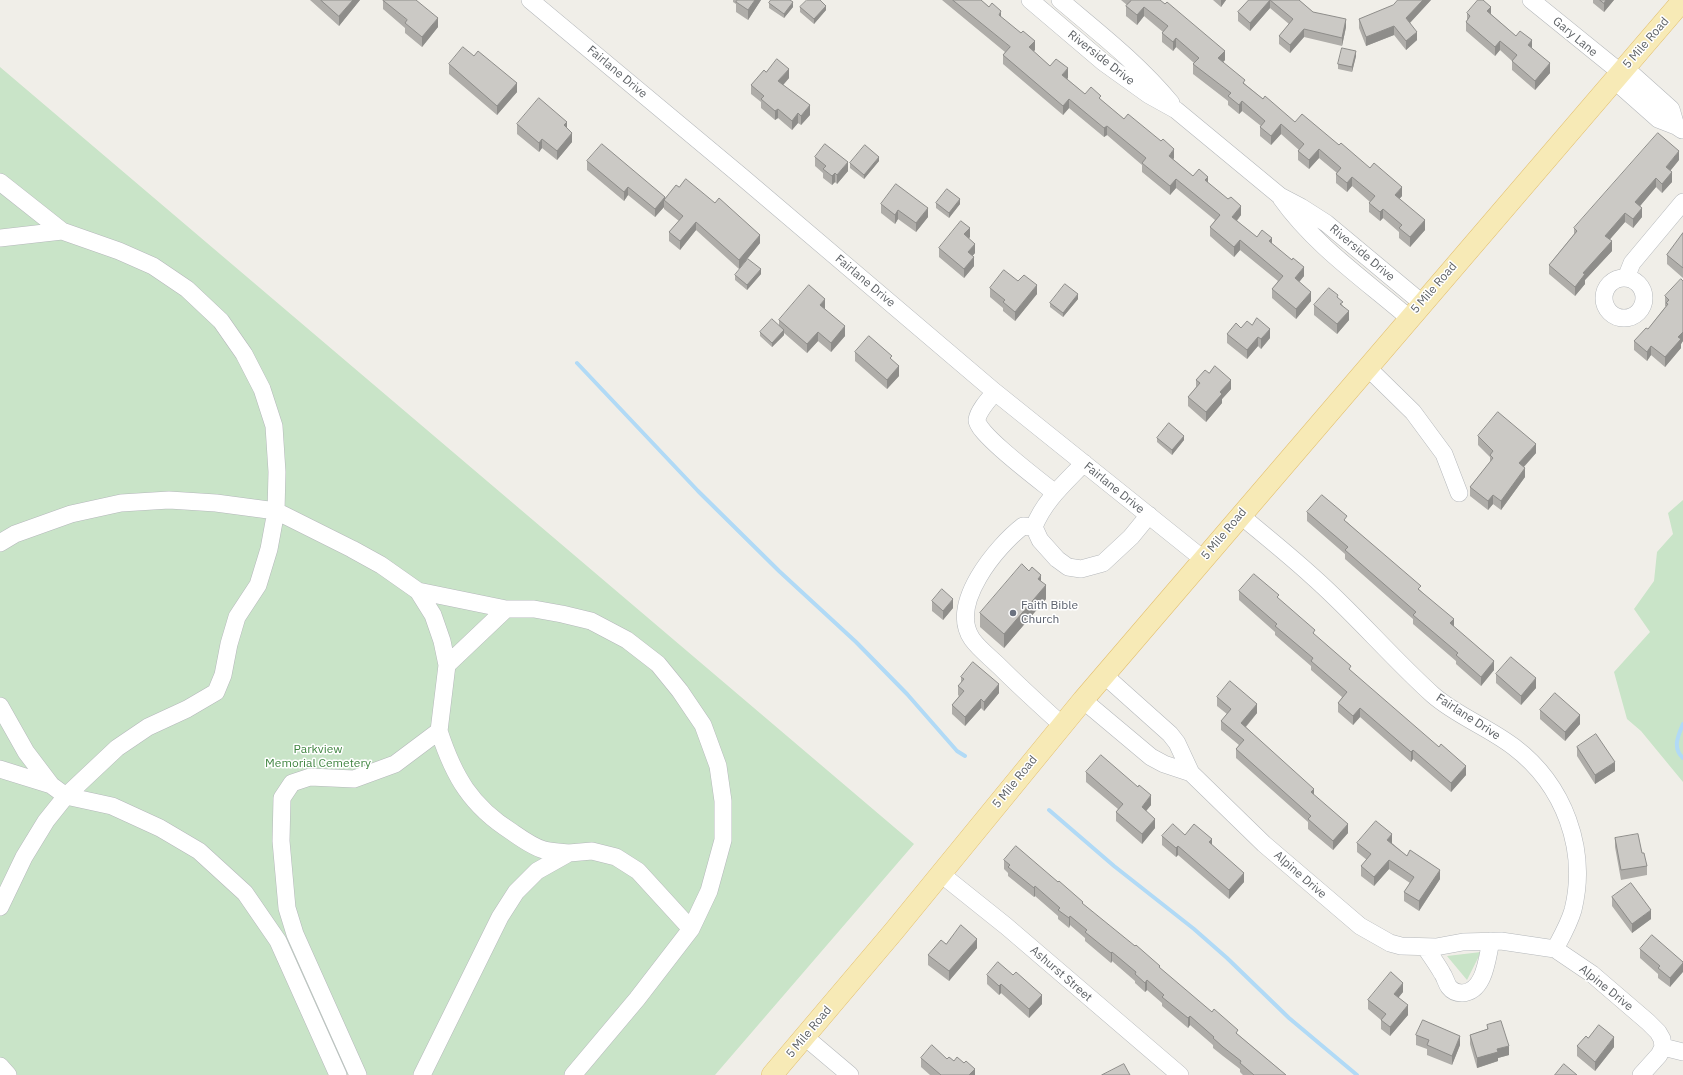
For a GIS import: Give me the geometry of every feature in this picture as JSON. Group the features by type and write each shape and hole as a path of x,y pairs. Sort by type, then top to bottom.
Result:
{"main road":[{"name":"5 Mile Road","path":"772,1075 941,874 1104,675 1683,0"}],"street":[{"name":"Fairlane Drive","path":"530,0 925,331 995,392 1203,559"},
{"name":"Riverside Drive","path":"1030,0 1103,62 1149,95 1176,110 1280,196 1292,214 1314,238 1415,311"},
{"name":"Riverside Drive","path":"1060,0 1155,84 1176,110"},
{"name":"Gary Lane","path":"1531,0 1620,72"},
{"path":"1620,72 1623,88 1658,119 1680,128"},
{"path":"0,182 62,231 119,251 153,266 187,289 221,321 244,354 262,389 274,426 277,472 276,511 269,549 258,585 237,617 229,644 223,675 216,692 187,709 148,727 117,748 66,796 46,821 24,857 0,907"},
{"path":"1626,278 1632,263 1683,202"},
{"path":"0,238 62,231"},
{"path":"1367,367 1413,412 1444,454 1459,493"},
{"path":"995,392 980,414 977,421 979,428 1000,448 1055,493"},
{"path":"1084,463 1047,502 1034,527 1040,540 1058,559 1068,567 1081,569 1102,563 1131,537 1149,515"},
{"path":"0,543 15,534 71,514 121,503 169,500 216,503 276,511 352,549 381,566 418,591 506,609 534,609 591,621 626,640 658,664 703,725 718,766 723,801 723,840 709,891 691,929 637,999 573,1075"},
{"name":"Fairlane Drive","path":"1240,515 1312,576 1434,696 1458,714 1514,747 1537,767 1547,779 1558,796 1569,819 1575,844 1577,864 1577,889 1572,911 1566,928 1555,949"},
{"path":"1034,527 1023,526 1013,534 994,555 979,577 969,598 966,611 967,626 972,638 979,647 1023,690 1062,725"},
{"path":"418,591 433,615 442,641 447,664 439,730 446,754 461,782 475,803 495,821 522,839 544,850 569,853 592,851 616,856 638,871 691,929"},
{"path":"447,664 506,609"},
{"name":"Alpine Drive","path":"1104,675 1170,734 1177,743 1191,773 1264,844 1360,926 1390,943 1402,946 1425,947 1463,942 1491,941 1517,942 1555,949 1592,974 1648,1022 1658,1032 1662,1039 1663,1047"},
{"name":"Alpine Drive","path":"1083,700 1151,757 1164,764 1191,773"},
{"path":"0,706 26,752 51,785 66,796 112,806 160,828 199,851 244,893 278,941 338,1075"},
{"path":"358,1075 295,934 287,908 281,841 282,798 292,783 310,778 354,779 395,764 439,730"},
{"path":"0,769 51,785"},
{"path":"422,1075 500,917 516,892 537,871 569,853"},
{"name":"Ashurst Street","path":"941,874 1006,926 1180,1075"},
{"path":"278,941 295,934"},
{"path":"1425,947 1449,986 1455,992 1462,993 1470,992 1478,986 1486,966 1491,941"},
{"path":"311,1015 328,1008"},
{"path":"805,1037 850,1075"},
{"path":"1641,1075 1663,1047 1683,1052"},
{"path":"0,1066 8,1075"}],"green space":[{"name":"Parkview Memorial Cemetery","path":"0,67 914,844 715,1075 0,1075"},
{"path":"1683,500 1683,782 1641,731 1627,719 1614,672 1650,632 1634,609 1654,581 1657,552 1673,534 1668,513"},
{"path":"1481,952 1467,980 1447,956"}],"building":[{"path":"321,0 353,0 339,16"},
{"path":"383,0 416,0 438,18 422,37 405,23 407,20"},
{"path":"738,0 755,0 748,10 736,2"},
{"path":"771,0 790,0 793,2 784,14 769,3"},
{"path":"807,0 820,0 826,6 814,19 800,7"},
{"path":"953,0 981,0 989,7 992,3 1001,11 999,15 1021,33 1023,31 1035,41 1029,47 1050,66 1056,59 1068,68 1062,75 1085,94 1091,87 1101,96 1099,98 1124,119 1128,114 1161,141 1163,139 1174,149 1169,156 1193,176 1199,169 1208,177 1205,180 1228,199 1231,197 1241,206 1232,217 1257,237 1262,230 1272,238 1269,241 1292,260 1293,258 1304,267 1295,278 1311,292 1296,309 1272,289 1283,276 1240,240 1234,247 1210,227 1220,215 1176,179 1170,186 1142,163 1146,158 1107,126 1104,128 1069,99 1063,106 1003,55 1010,47"},
{"path":"1132,0 1160,0 1165,4 1167,2 1225,51 1218,58 1245,80 1243,83 1263,99 1265,96 1295,122 1302,114 1339,145 1341,143 1370,168 1374,163 1402,187 1395,195 1425,220 1410,237 1399,228 1402,225 1383,209 1380,212 1369,203 1375,196 1352,177 1347,183 1336,174 1341,168 1319,149 1309,160 1298,151 1304,144 1281,124 1271,136 1260,127 1265,121 1242,101 1239,105 1228,96 1231,93 1193,64 1199,58 1176,38 1173,42 1162,33 1168,26 1144,7 1137,15 1126,6"},
{"path":"1249,0 1270,0 1250,23 1238,12"},
{"path":"1270,0 1299,0 1313,12 1346,19 1342,38 1304,29 1290,45 1279,36 1293,19"},
{"path":"1398,0 1423,0 1406,18 1417,32 1406,41 1394,26 1366,37 1359,19 1393,5"},
{"path":"1478,0 1483,0 1491,7 1487,11 1516,36 1520,31 1532,40 1528,45 1550,63 1535,81 1512,61 1517,55 1500,41 1495,47 1466,22 1470,16 1467,13"},
{"path":"463,47 474,56 478,51 517,83 497,106 449,64"},
{"path":"1342,48 1356,51 1352,67 1338,64"},
{"path":"777,59 789,69 778,81 810,105 801,116 798,113 792,121 778,109 775,111 761,99 764,96 751,85 764,70 766,72"},
{"path":"539,98 567,122 564,125 572,133 557,151 542,139 539,143 517,124"},
{"path":"1658,133 1679,151 1666,167 1672,172 1662,184 1656,178 1635,202 1642,208 1633,219 1625,213 1605,236 1612,241 1583,273 1585,274 1575,287 1549,265 1577,231 1574,228"},
{"path":"602,144 665,197 655,209 628,187 624,192 587,161"},
{"path":"825,144 848,162 837,175 835,173 832,176 823,169 826,166 815,157"},
{"path":"865,145 879,157 864,175 850,163"},
{"path":"686,179 715,203 719,198 760,235 739,260 696,222 680,241 669,232 683,216 664,200 676,185 679,187"},
{"path":"896,184 928,208 916,223 898,210 895,215 881,204"},
{"path":"947,189 960,199 949,213 936,203"},
{"path":"961,221 970,228 964,234 975,244 968,252 974,257 964,269 939,248"},
{"path":"1683,233 1683,268 1667,255"},
{"path":"748,259 761,269 747,285 735,275"},
{"path":"1004,270 1018,281 1024,275 1037,285 1015,312 1003,302 1005,300 990,288"},
{"path":"1681,279 1683,281 1683,332 1678,337 1681,339 1665,357 1651,346 1647,352 1634,341 1646,328 1648,329 1668,304 1666,303 1669,300 1665,296"},
{"path":"1065,284 1078,294 1063,313 1050,303"},
{"path":"809,285 825,299 820,305 845,326 831,343 818,332 807,344 779,320"},
{"path":"1329,288 1338,295 1337,297 1343,302 1340,304 1349,311 1337,324 1314,305"},
{"path":"1257,318 1270,329 1261,339 1258,337 1247,350 1227,334 1236,323 1241,328 1247,321 1252,325"},
{"path":"772,319 784,330 772,343 760,332"},
{"path":"869,336 892,356 890,358 899,366 887,380 855,352"},
{"path":"1215,366 1231,380 1220,392 1222,394 1206,412 1188,397 1200,383 1196,380 1205,370 1209,373"},
{"path":"1498,412 1536,444 1519,463 1525,468 1501,501 1493,495 1488,501 1470,487 1493,458 1490,455 1493,451 1478,436"},
{"path":"1169,423 1184,436 1172,450 1157,438"},
{"path":"1322,495 1347,516 1344,520 1421,586 1418,589 1454,619 1450,623 1494,661 1481,677 1456,655 1458,653 1413,615 1416,612 1345,550 1348,547 1307,512"},
{"name":"Faith Bible Church","path":"1022,564 1029,571 1032,567 1041,575 1038,579 1046,585 1004,634 980,613"},
{"path":"1254,574 1279,595 1277,597 1315,630 1313,633 1351,666 1349,669 1439,747 1441,744 1466,766 1451,783 1413,750 1411,752 1360,708 1353,716 1338,703 1347,692 1311,661 1313,658 1275,626 1277,624 1239,591"},
{"path":"942,589 953,599 943,611 932,601"},
{"path":"1511,657 1536,678 1521,696 1496,674"},
{"path":"973,662 999,684 984,702 981,699 965,717 952,705 964,691 958,686 964,679 961,677"},
{"path":"1230,681 1257,704 1241,723 1314,789 1311,792 1348,824 1333,841 1308,819 1311,816 1236,749 1244,740 1221,721 1231,709 1217,697"},
{"path":"1555,693 1580,715 1565,732 1540,710"},
{"path":"1596,734 1615,762 1595,775 1577,747"},
{"path":"1101,755 1138,787 1139,785 1151,795 1142,807 1155,819 1142,834 1116,812 1123,804 1086,772"},
{"path":"1376,821 1392,834 1387,840 1407,856 1410,850 1440,870 1419,901 1404,892 1414,877 1389,860 1374,877 1361,866 1371,854 1357,843"},
{"path":"1173,824 1185,835 1194,824 1212,839 1209,842 1244,873 1229,890 1178,846 1176,848 1162,836"},
{"path":"1638,834 1642,853 1644,853 1647,866 1621,870 1615,838"},
{"path":"1016,846 1058,882 1059,881 1083,902 1082,903 1135,946 1136,945 1160,966 1159,967 1212,1012 1214,1009 1238,1030 1236,1033 1286,1075 1254,1075 1240,1063 1241,1061 1223,1047 1190,1016 1188,1018 1162,997 1164,995 1147,980 1145,983 1135,974 1136,972 1085,932 1087,930 1070,916 1069,918 1058,910 1060,908 1035,886 1034,888 1008,867 1010,865 1004,860"},
{"path":"1631,883 1651,910 1632,924 1612,897"},
{"path":"961,925 977,939 949,971 928,955 941,940 946,944"},
{"path":"1652,935 1683,962 1670,978 1658,968 1660,966 1640,949"},
{"path":"998,962 1013,975 1016,972 1042,995 1029,1009 1001,984 999,986 987,975"},
{"path":"1391,972 1403,983 1394,994 1408,1005 1390,1027 1381,1020 1386,1014 1368,1000"},
{"path":"1423,1020 1460,1036 1452,1056 1427,1045 1429,1040 1416,1035"},
{"path":"1501,1021 1509,1046 1497,1049 1498,1052 1477,1058 1470,1035 1488,1029 1487,1025"},
{"path":"1599,1025 1614,1037 1595,1062 1577,1046 1586,1036 1588,1038"},
{"path":"932,1045 947,1059 949,1057 954,1061 957,1057 964,1063 966,1061 975,1069 969,1075 941,1075 921,1058"},
{"path":"1124,1064 1130,1075 1102,1075"},
{"path":"1564,1064 1577,1075 1555,1075"}],"waterway":[{"path":"577,363 698,491 779,571 856,642 907,694 957,751 965,756"},
{"path":"1683,724 1677,742 1678,750 1683,758"},
{"path":"1049,810 1114,866 1194,929 1227,958 1289,1018 1357,1075"}],"place":[{"name":"Faith Bible Church","path":"1013,613"}]}
